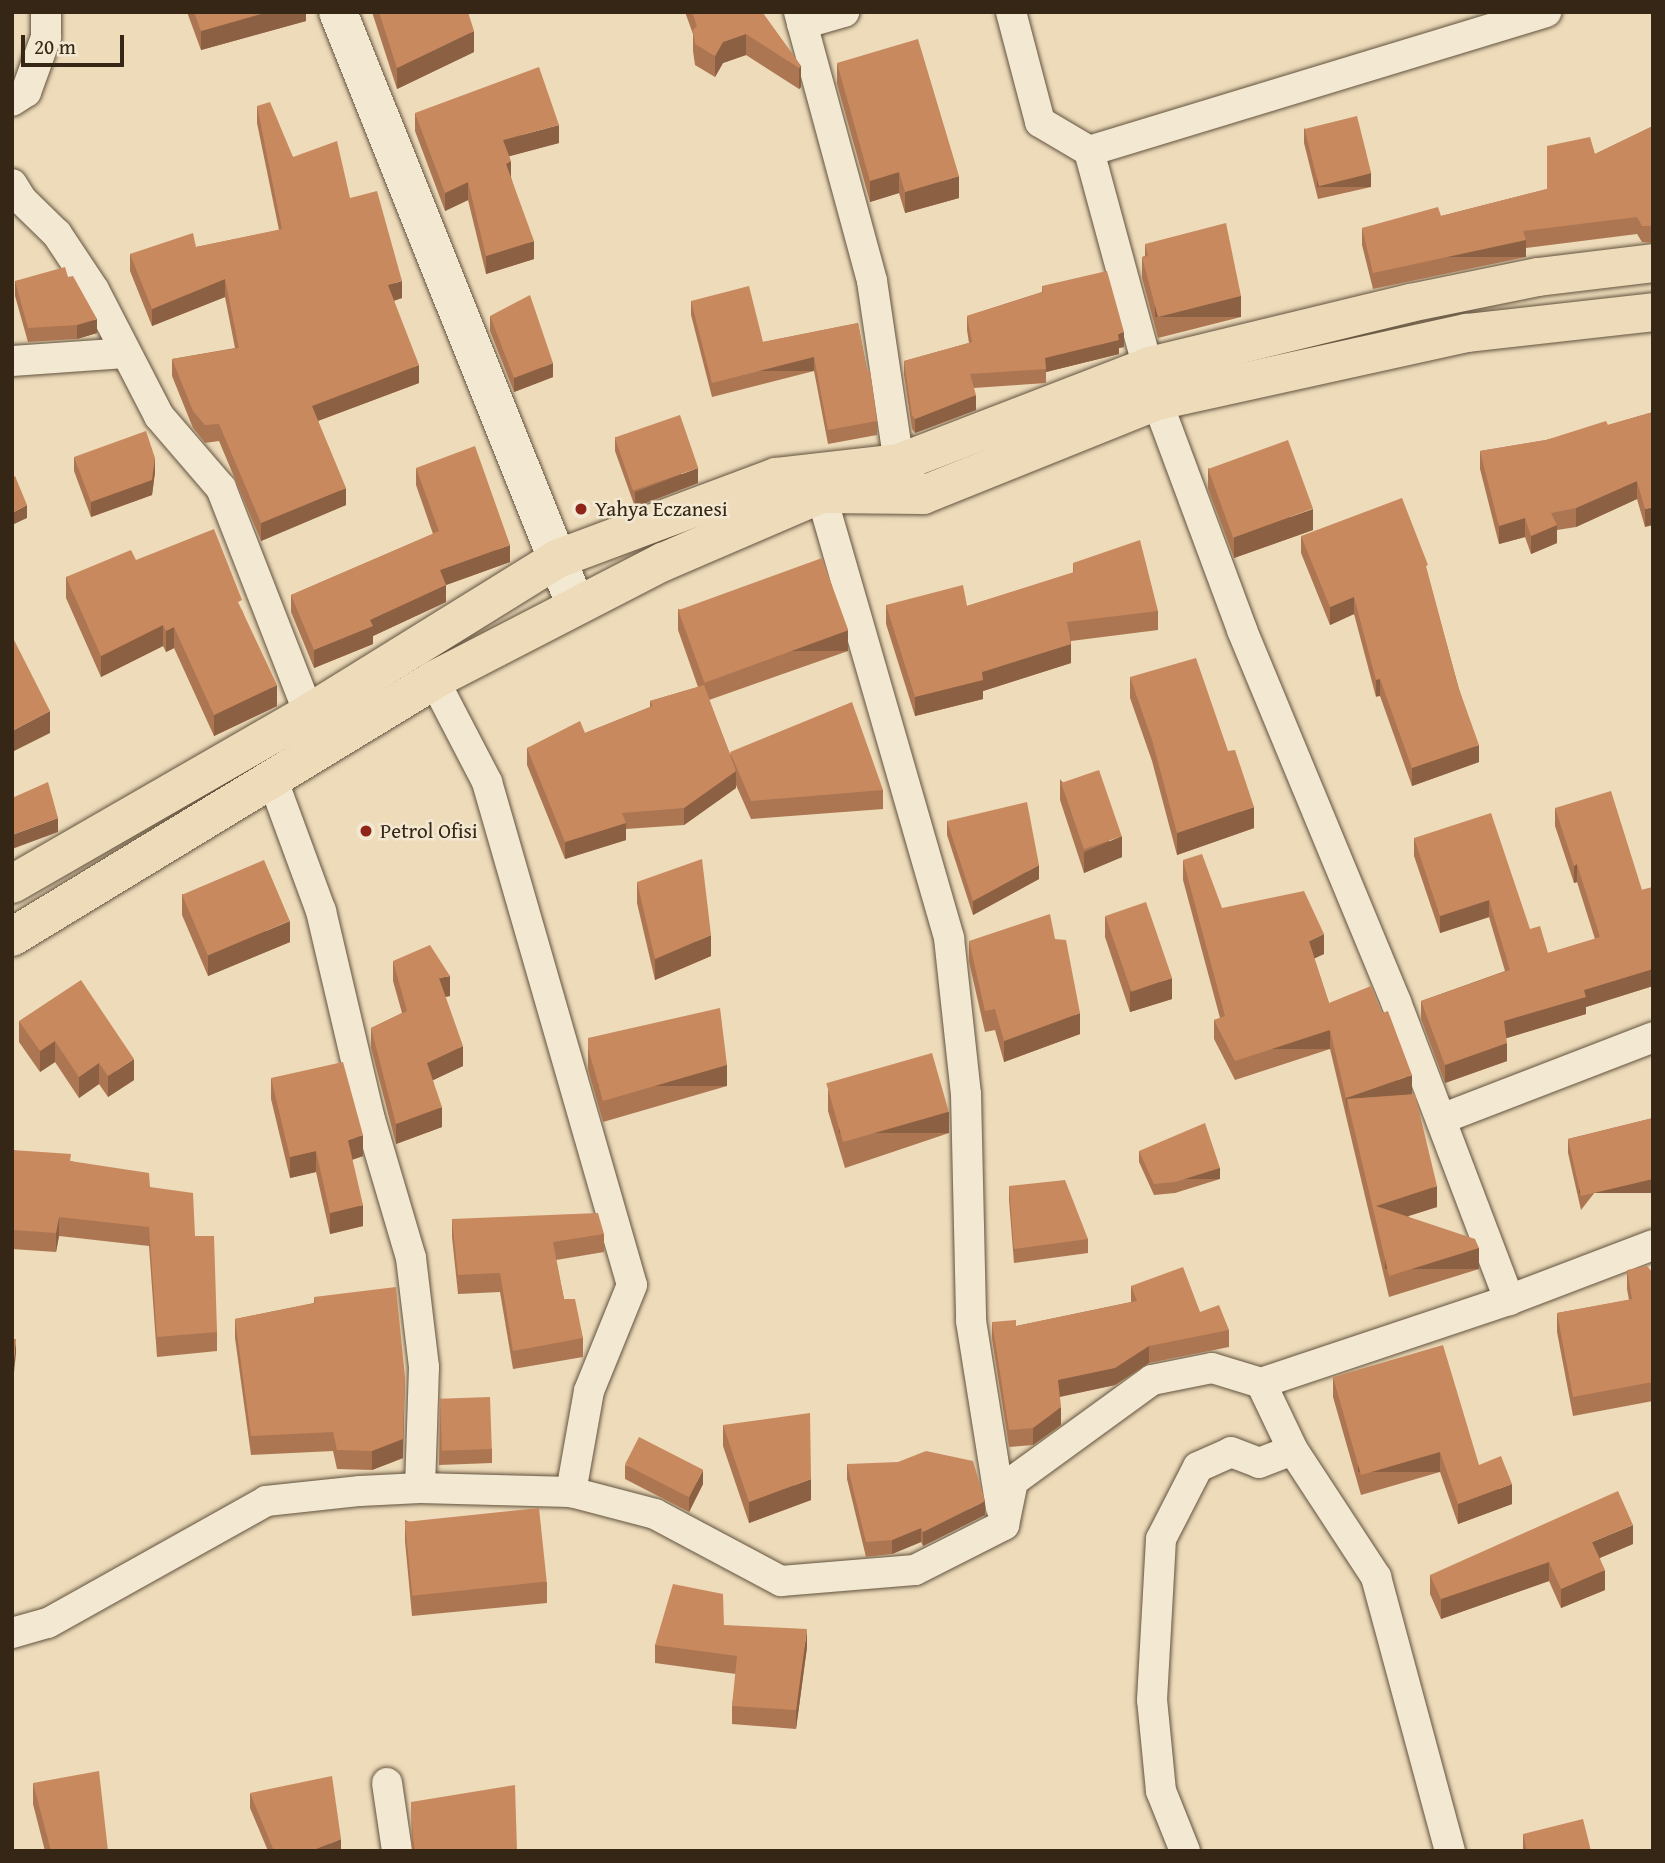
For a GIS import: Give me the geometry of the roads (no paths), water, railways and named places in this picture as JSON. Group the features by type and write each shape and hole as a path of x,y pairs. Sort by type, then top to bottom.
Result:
{"highway":[{"path":"12,884 309,713 557,559 776,477 899,463 1410,303 1538,277 1653,263"},
{"path":"12,937 434,680 663,562 821,494 923,495 1153,384 1468,334 1653,312"}],"street":[{"path":"12,101 26,92 46,37 46,12"},
{"path":"338,12 576,606"},
{"path":"844,12 800,18 872,281 899,463 923,495"},
{"path":"1011,12 1040,122 1089,151 1153,384 1242,630 1396,1002 1509,1300"},
{"path":"1089,151 1546,12"},
{"path":"12,184 22,200 57,234 94,290 159,416 221,488 322,749"},
{"path":"12,361 125,353"},
{"path":"821,494 949,939 966,1094 971,1321 1004,1525"},
{"path":"434,680 487,782 632,1285 589,1391 571,1492"},
{"path":"272,778 321,911 369,1116 411,1258 424,1367 421,1488"},
{"path":"1441,1119 1653,1037"},
{"path":"1004,1525 1013,1481 1152,1380 1212,1368 1261,1383 1509,1300 1653,1245"},
{"path":"1261,1383 1293,1450 1376,1577 1450,1851"},
{"path":"1185,1851 1161,1791 1152,1700 1161,1539 1198,1467 1231,1452 1259,1463 1293,1450"},
{"path":"12,1633 48,1623 266,1501 421,1488 571,1492 655,1514 781,1581 915,1570 1004,1525"},
{"path":"387,1783 397,1851"}],"place":[{"name":"Yahya Eczanesi","path":"581,509"},
{"name":"Petrol Ofisi","path":"366,831"}]}
